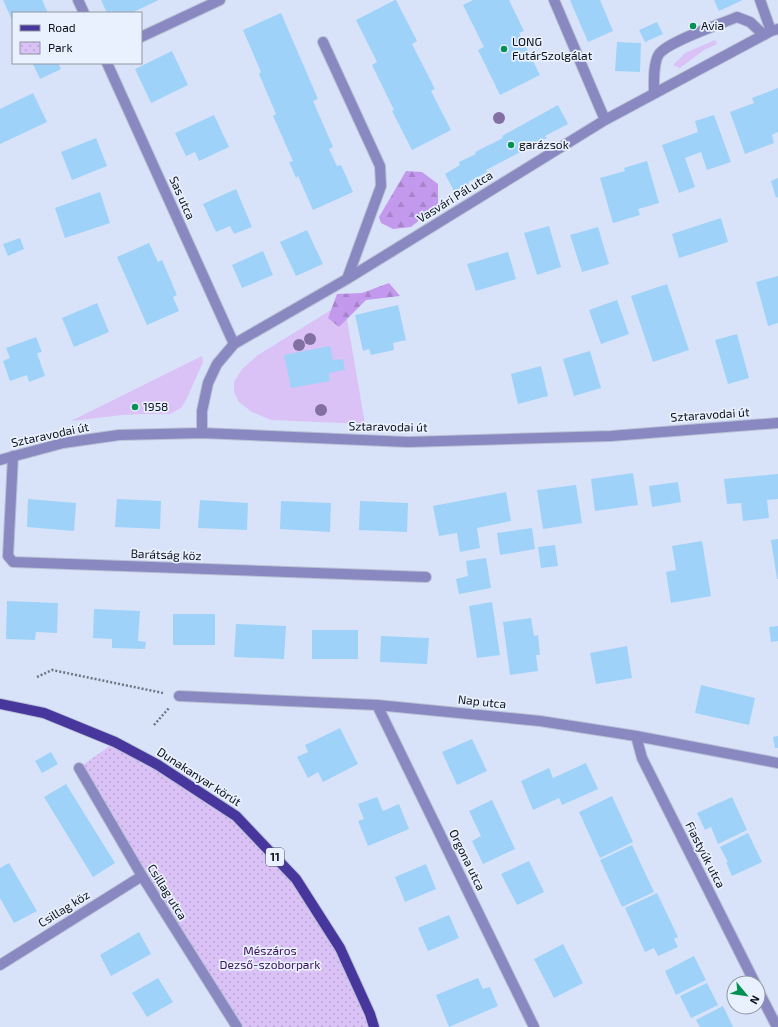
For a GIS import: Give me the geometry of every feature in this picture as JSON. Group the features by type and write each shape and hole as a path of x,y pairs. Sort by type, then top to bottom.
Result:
{"main road":[{"name":"Dunakanyar körút","path":"0,704 44,713 115,742 158,765 236,816 296,879 340,948 370,1014 374,1027"}],"street":[{"path":"78,0 84,12"},
{"path":"142,37 220,0"},
{"path":"554,0 605,120"},
{"path":"760,0 771,32"},
{"path":"654,93 653,74 659,54 675,43 737,17 771,32"},
{"name":"Vasvári Pál utca","path":"202,434 202,411 208,383 217,364 234,344 347,280 605,120 771,32"},
{"path":"324,42 380,166 381,186 347,280"},
{"name":"Sas utca","path":"107,64 234,344"},
{"name":"Sztaravodai út","path":"0,460 63,443 118,435 202,434 408,442 611,436 778,423"},
{"name":"Barátság köz","path":"12,456 8,556 13,562 426,577"},
{"name":"Nap utca","path":"179,696 377,705 540,721 636,736 778,763"},
{"name":"Orgona utca","path":"377,705 534,1027"},
{"name":"Fiastyúk utca","path":"636,736 642,758 751,975"},
{"name":"Csillag utca","path":"79,768 142,876 237,1027"},
{"name":"Csillag köz","path":"0,965 142,876"},
{"path":"766,1006 777,1027"}],"path":[{"path":"37,677 52,670 179,696 154,725"}],"green space":[{"path":"715,40 717,44 704,50 680,68 673,65 685,53"},
{"path":"406,171 422,172 438,184 438,205 411,227 393,229 381,223 379,217"},
{"path":"389,283 400,296 366,300 339,327 328,318 337,294 362,293"},
{"path":"344,302 365,424 271,420 252,412 239,402 234,392 234,382 242,369 258,355"},
{"path":"202,356 203,362 187,398 181,408 170,414 122,415 71,421"},
{"name":"Mészáros Dezső-szoborpark","path":"115,742 236,816 296,879 340,948 374,1027 237,1027 79,768"}],"building":[{"path":"3,0 42,0 48,12 12,12 12,20"},
{"path":"101,0 159,0 133,12 107,12"},
{"path":"395,0 417,41 412,44 435,89 431,91 451,130 412,150 392,111 394,110 372,65 377,62 356,20"},
{"name":"LONG FutárSzolgálat","path":"473,0 509,0 524,31 519,33 540,75 500,95 478,50 484,47 463,5"},
{"path":"570,0 600,0 613,31 588,42"},
{"path":"714,0 743,0 719,11"},
{"path":"281,13 318,99 313,101 333,147 329,149 337,166 341,165 353,192 313,210 298,176 296,178 289,162 293,161 273,116 276,114 259,74 261,72 243,30"},
{"path":"657,22 663,34 645,42 639,30"},
{"path":"617,42 641,43 640,72 615,71"},
{"path":"172,51 188,85 151,103 135,69"},
{"path":"33,64 58,64 61,69 40,79"},
{"path":"778,88 778,132 772,135 774,143 745,154 730,112 754,103 752,98"},
{"path":"33,93 47,122 0,144 0,109"},
{"name":"garázsok","path":"558,105 568,124 545,136 547,138 486,170 487,172 468,182 469,184 454,191 445,174 460,165 459,162 476,154 475,152 503,138 502,136"},
{"path":"214,115 229,147 199,161 195,152 186,156 175,133"},
{"path":"714,115 731,162 707,170 701,152 685,158 695,187 679,193 662,145 698,132 695,121"},
{"path":"96,138 107,166 72,180 61,152"},
{"path":"647,161 659,203 638,209 640,215 613,223 600,178 625,171 624,168"},
{"path":"778,178 778,197 776,198 771,181"},
{"path":"236,189 252,227 234,234 230,226 216,232 203,204"},
{"path":"100,192 110,223 65,238 55,208"},
{"path":"721,218 728,242 679,258 672,234"},
{"path":"549,226 561,267 537,275 524,233"},
{"path":"598,227 609,264 582,272 570,235"},
{"path":"307,230 323,264 296,276 280,242"},
{"path":"20,238 24,249 8,256 3,244"},
{"path":"149,243 158,262 162,260 177,295 173,297 179,311 147,325 117,257"},
{"path":"263,251 273,275 242,288 232,265"},
{"path":"508,252 516,279 476,291 467,264"},
{"path":"778,276 778,323 768,326 756,282"},
{"path":"667,284 689,350 653,362 631,296"},
{"path":"617,300 629,334 601,344 589,310"},
{"path":"97,303 109,332 74,347 62,318"},
{"path":"398,305 406,340 393,343 394,350 371,355 369,349 363,351 355,315"},
{"path":"737,334 749,378 728,384 715,340"},
{"path":"36,337 42,352 37,353 45,376 29,382 27,375 10,381 3,361 10,358 6,348"},
{"path":"330,346 333,360 343,359 345,370 329,373 330,381 291,388 284,355"},
{"path":"590,351 601,388 574,396 563,359"},
{"path":"541,366 548,396 518,404 511,374"},
{"path":"633,473 638,505 595,511 591,479"},
{"path":"778,474 778,499 767,500 769,518 743,521 741,503 727,504 724,479"},
{"path":"678,482 681,502 652,507 649,486"},
{"path":"576,485 582,523 543,529 537,490"},
{"path":"506,492 511,521 477,528 480,548 460,552 457,533 439,536 433,506"},
{"path":"28,499 76,503 74,531 27,527"},
{"path":"117,499 161,501 160,529 115,527"},
{"path":"200,500 248,503 247,530 198,528"},
{"path":"281,501 331,503 330,532 280,529"},
{"path":"360,501 408,503 407,532 359,530"},
{"path":"532,528 535,549 500,555 497,533"},
{"path":"778,539 778,579 777,579 771,540"},
{"path":"702,541 711,596 671,603 666,572 676,570 672,546"},
{"path":"555,545 558,566 541,568 538,547"},
{"path":"486,558 491,588 459,594 456,579 468,576 466,561"},
{"path":"7,601 58,603 57,633 36,632 35,640 6,639"},
{"path":"492,602 500,655 477,658 469,606"},
{"path":"94,609 140,611 138,641 146,642 145,649 112,648 112,639 93,638"},
{"path":"173,614 215,614 215,645 173,645"},
{"path":"531,618 534,636 538,635 540,655 536,655 538,671 510,675 503,622"},
{"path":"236,624 286,626 284,659 234,657"},
{"path":"778,626 778,641 771,642 769,627"},
{"path":"312,630 358,630 358,659 312,659"},
{"path":"381,636 429,638 427,664 380,662"},
{"path":"627,646 632,678 596,684 590,653"},
{"path":"701,685 755,698 749,725 695,713"},
{"path":"340,728 358,764 323,782 318,772 308,778 297,757 308,752 305,745"},
{"path":"778,736 778,748 775,748 773,737"},
{"path":"472,739 487,771 457,785 442,752"},
{"path":"51,752 58,764 42,773 35,761"},
{"path":"586,763 598,789 562,805 559,798 533,810 521,781 549,768 553,778"},
{"path":"66,784 115,863 93,877 44,797"},
{"path":"612,796 633,842 600,858 579,812"},
{"path":"377,797 383,811 399,804 409,829 368,846 358,821 364,819 358,804"},
{"path":"732,797 747,830 718,844 711,827 705,830 697,813"},
{"path":"492,800 515,849 483,864 472,841 481,836 469,811"},
{"path":"748,833 762,862 732,876 726,862 728,862 720,847"},
{"path":"632,845 654,892 622,907 600,860"},
{"path":"529,861 544,892 517,905 501,874"},
{"path":"9,863 37,911 14,923 0,898 0,868"},
{"path":"426,864 436,889 405,902 395,877"},
{"path":"657,893 678,937 674,939 678,947 658,956 654,948 645,952 625,908"},
{"path":"449,915 459,938 428,951 418,928"},
{"path":"139,932 151,954 111,976 100,955"},
{"path":"563,944 583,983 554,998 534,959"},
{"path":"694,956 706,980 676,995 665,971"},
{"path":"158,978 173,1002 147,1017 132,993"},
{"path":"478,978 483,989 490,987 498,1006 449,1027 436,995"},
{"path":"707,983 718,1005 691,1018 680,996"},
{"path":"723,1006 733,1027 700,1027 696,1020"}],"place":[{"name":"Avia","path":"693,26"},
{"name":"LONG FutárSzolgálat","path":"504,49"},
{"name":"garázsok","path":"511,145"},
{"name":"1958","path":"135,407"}]}
